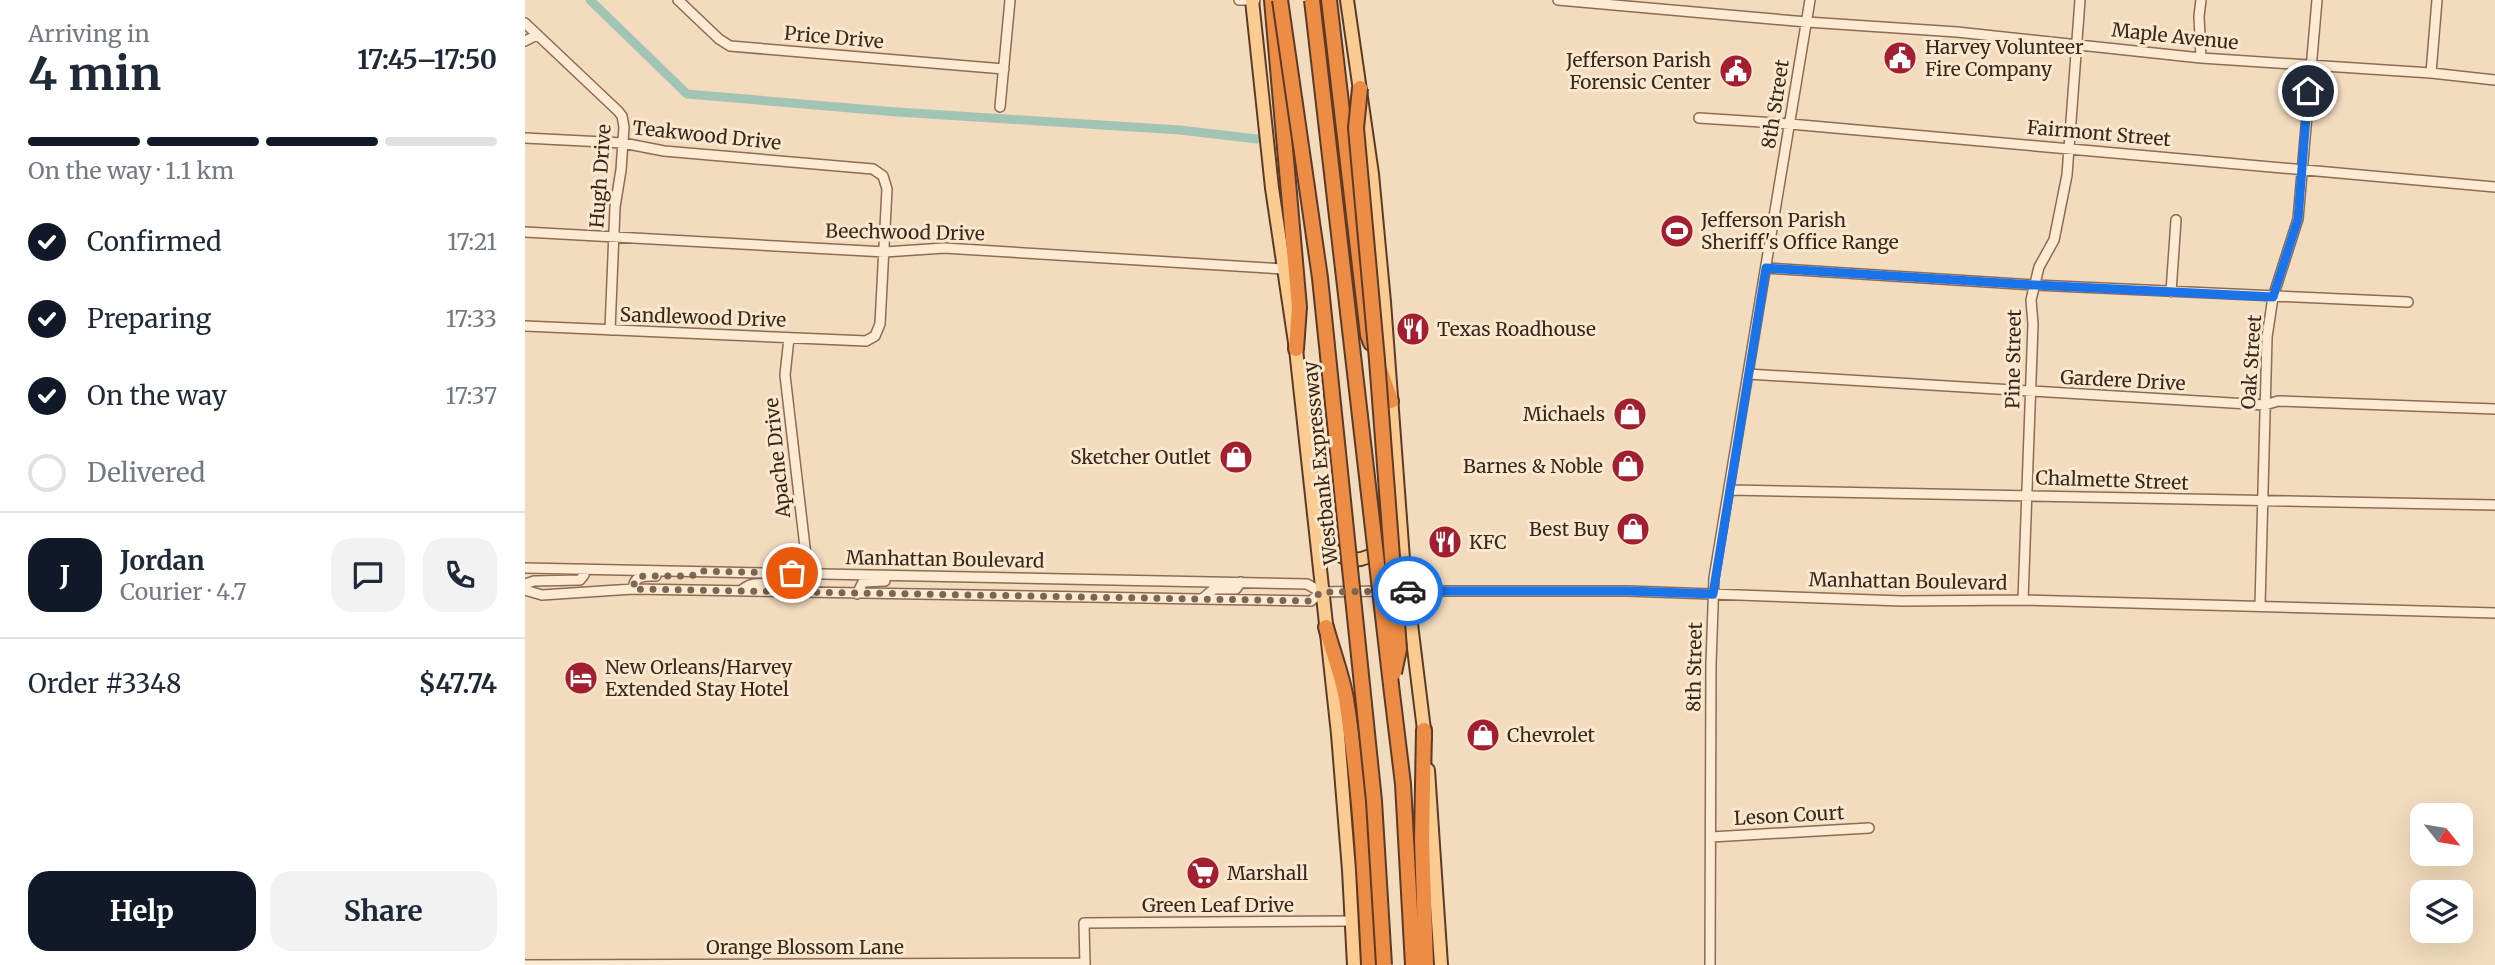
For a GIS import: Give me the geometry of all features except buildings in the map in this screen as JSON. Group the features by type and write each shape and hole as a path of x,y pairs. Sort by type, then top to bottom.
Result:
{"highway":[{"path":"1272,0 1290,270 1299,307 1296,349"},
{"name":"Westbank Expressway","path":"1280,0 1323,306 1374,801 1384,965"},
{"path":"1312,0 1403,784 1413,965"},
{"path":"1329,0 1368,335 1391,401"},
{"path":"1360,88 1356,128 1399,649 1391,685"},
{"path":"1326,627 1346,696 1365,874 1369,965"},
{"path":"1424,730 1422,840 1426,965"}],"main road":[{"path":"1254,0 1272,188 1290,270"},
{"path":"1347,0 1372,174 1407,591 1431,793 1441,965"},
{"name":"Westbank Expressway","path":"1296,349 1339,744 1354,965"},
{"path":"1316,531 1337,555 1358,559 1370,557 1379,551 1401,528"}],"street":[{"name":"Price Drive","path":"678,0 730,46 1004,69"},
{"path":"1000,107 1010,0"},
{"path":"1239,0 1254,0"},
{"name":"Maple Avenue","path":"1558,0 1957,32 2201,58 2431,73 2495,80"},
{"name":"8th Street","path":"1710,965 1713,594 1810,0"},
{"name":"Pine Street","path":"2023,600 2033,324 2031,300 2039,267 2054,240 2067,175 2080,0"},
{"path":"2201,0 2201,58"},
{"name":"Oak Street","path":"2260,606 2267,337 2273,297 2298,219 2317,0"},
{"path":"2431,73 2437,0"},
{"name":"Hugh Drive","path":"525,23 622,116 624,127 614,236 610,330"},
{"path":"525,41 537,35"},
{"name":"Fairmont Street","path":"1699,118 2302,168 2495,187"},
{"name":"Teakwood Drive","path":"525,138 623,143 664,151 873,169 883,176 887,189 885,252"},
{"path":"2171,292 2176,220"},
{"name":"Beechwood Drive","path":"525,232 885,252 944,248 1290,270"},
{"name":"Sandlewood Drive","path":"525,326 866,341 877,333 880,324 885,252"},
{"path":"1766,268 2035,285 2408,302"},
{"name":"Apache Drive","path":"789,338 785,375 809,573"},
{"name":"Gardere Drive","path":"1748,374 2265,405 2278,401 2495,410"},
{"name":"Chalmette Street","path":"1729,491 2495,505"},
{"name":"Manhattan Boulevard","path":"525,568 1307,583 1321,592 1628,591 1902,601 2023,600 2495,613"},
{"path":"525,584 534,581 580,580 585,575 581,569"},
{"path":"633,589 637,578 692,576 698,571"},
{"path":"740,591 749,585 797,583 805,580 809,573"},
{"path":"857,594 866,581 912,581 927,576"},
{"path":"1202,599 1214,589 1236,589 1241,582"},
{"name":"Manhattan Boulevard","path":"525,590 541,594 633,589 1311,601 1321,592"},
{"name":"Leson Court","path":"1711,837 1869,828"},
{"name":"Green Leaf Drive","path":"1085,964 1084,923 1352,921"},
{"name":"Orange Blossom Lane","path":"525,965 1085,964"}],"waterway":[{"path":"590,0 687,94 897,112 1180,130 1257,139"}],"way so far":[{"path":"792,573 698,571 692,576 643,576 635,580 633,589 1311,601 1321,592 1408,591"}],"place":[{"name":"Harvey Volunteer Fire Company","path":"1900,58"},
{"name":"Jefferson Parish Forensic Center","path":"1736,71"},
{"name":"Jefferson Parish Sheriff's Office Range","path":"1677,231"},
{"name":"Texas Roadhouse","path":"1413,329"},
{"name":"Michaels","path":"1630,414"},
{"name":"Sketcher Outlet","path":"1236,457"},
{"name":"Barnes & Noble","path":"1628,466"},
{"name":"Best Buy","path":"1633,529"},
{"name":"KFC","path":"1445,542"},
{"name":"New Orleans/Harvey Extended Stay Hotel","path":"581,678"},
{"name":"Chevrolet","path":"1483,735"},
{"name":"Marshall","path":"1203,873"}],"route":[{"path":"1408,591 1628,591 1713,594 1766,268 2273,297 2298,219 2308,91"}]}
